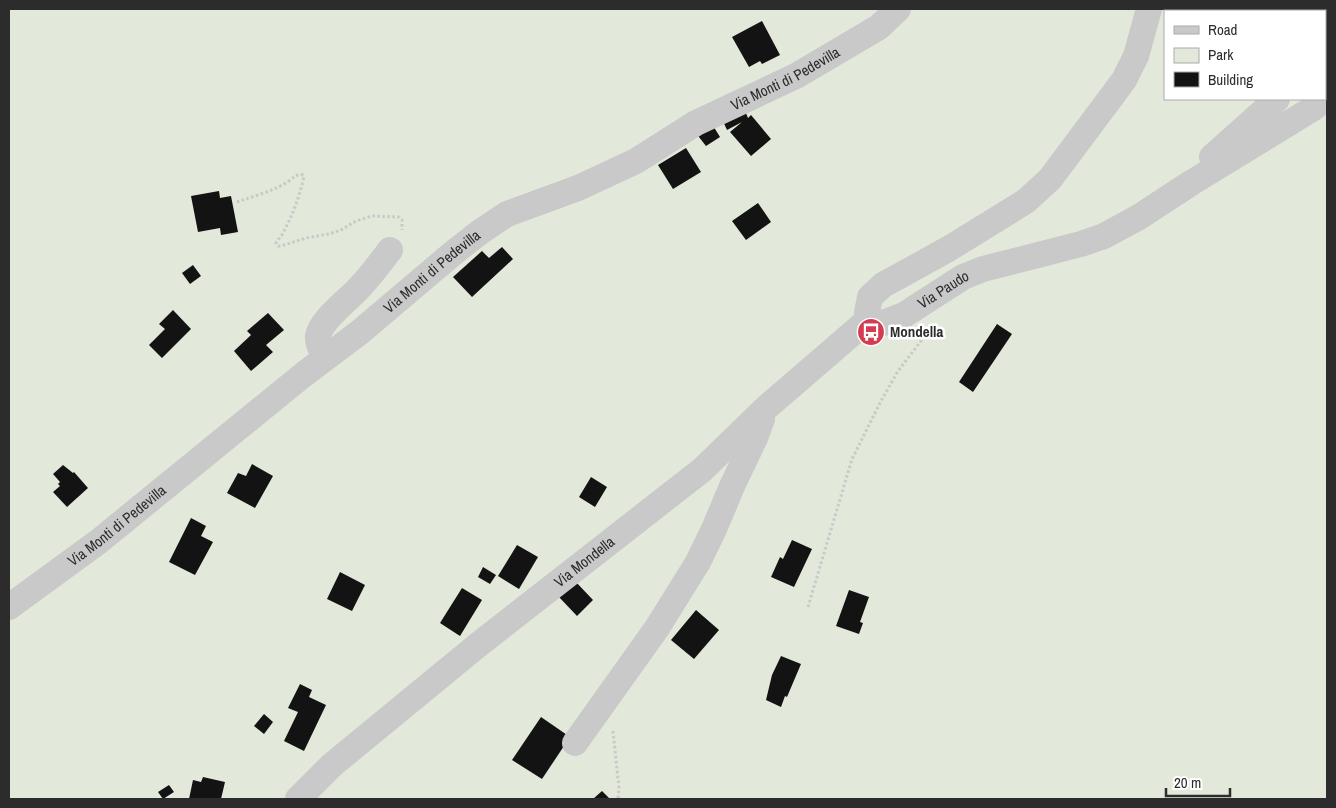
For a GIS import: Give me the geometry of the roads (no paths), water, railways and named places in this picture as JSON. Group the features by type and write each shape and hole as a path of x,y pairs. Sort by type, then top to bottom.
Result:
{"street":[{"name":"Via Monti di Pedevilla","path":"9,606 98,542 273,399 367,326 480,232 507,214 578,188 636,161 696,123 796,76 879,27 898,9"},
{"path":"869,319 867,313 870,297 883,286 950,248 1026,201 1050,179 1124,80 1136,56 1148,9"},
{"path":"1205,175 1205,164 1208,160 1275,100"},
{"name":"Via Paudo","path":"869,319 883,323 891,320 904,314 963,277 983,269 1104,236 1139,217 1312,109 1323,100"},
{"path":"326,357 318,339 320,328 359,288 390,250"},
{"name":"Via Mondella","path":"298,799 332,765 478,645 702,470 767,407 869,319"},
{"path":"575,743 657,628 698,562 755,438 767,407"}],"place":[{"name":"Mondella","path":"871,332"}]}
